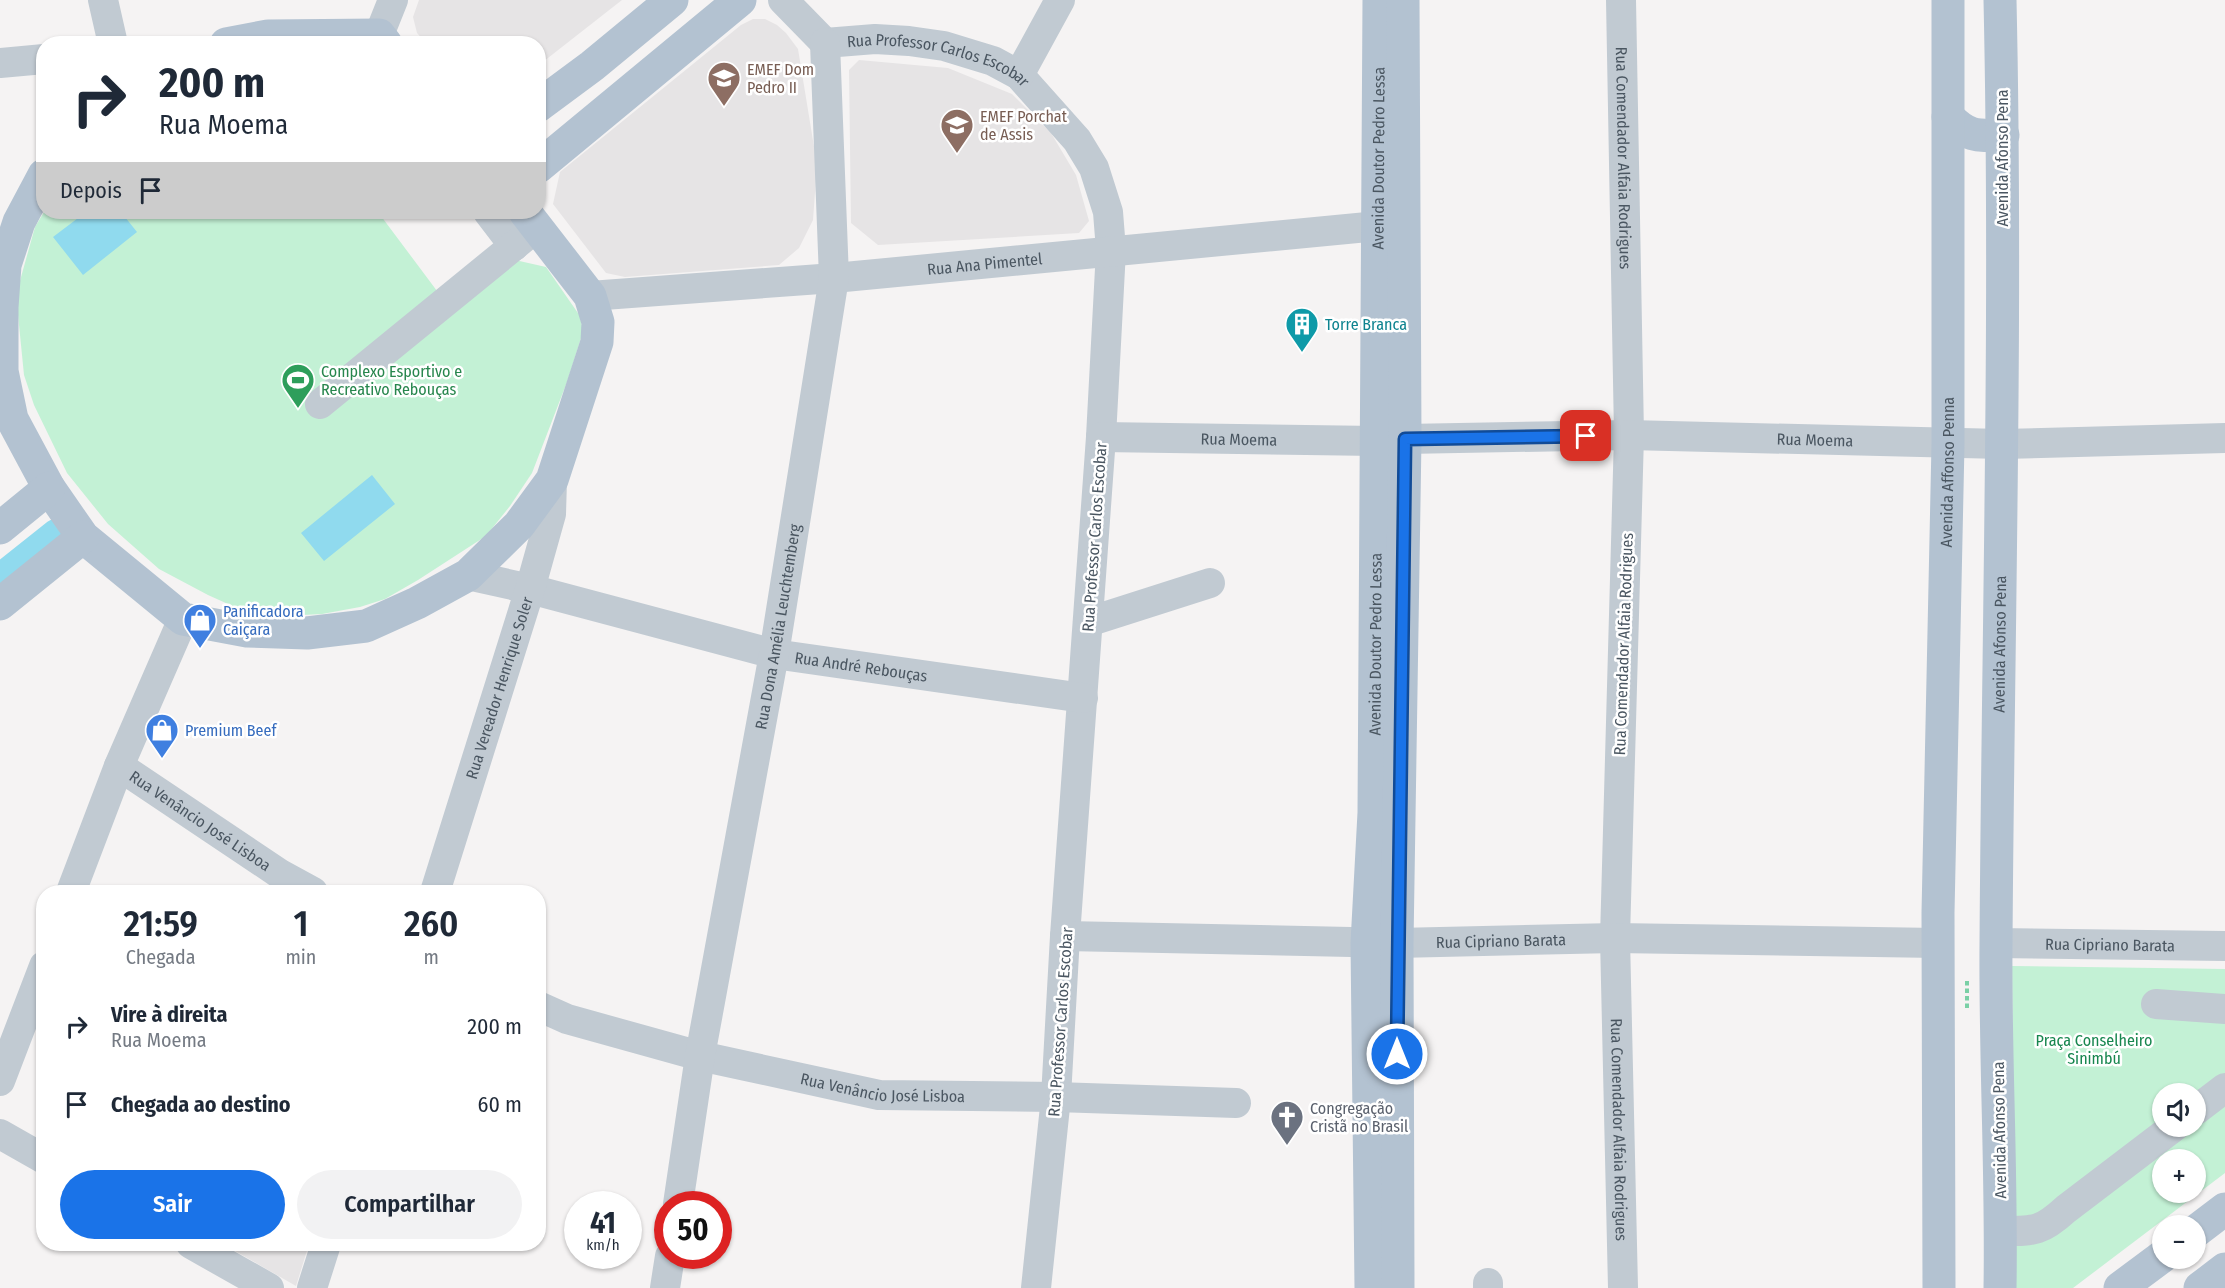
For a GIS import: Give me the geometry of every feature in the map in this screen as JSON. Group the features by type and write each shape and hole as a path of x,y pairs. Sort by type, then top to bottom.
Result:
{"main road":[{"path":"546,100 592,66 672,0"},
{"path":"546,155 740,0"},
{"name":"Avenida Doutor Pedro Lessa","path":"1379,0 1378,226 1391,440"},
{"name":"Avenida Doutor Pedro Lessa","path":"1371,1288 1382,943 1391,440 1403,0"},
{"name":"Avenida Affonso Penna","path":"1938,943 1948,444 1948,0"},
{"name":"Avenida Afonso Pena","path":"2000,0 2003,135 2002,444 1996,943 2000,1288"},
{"path":"1948,117 1962,130 1976,136 2003,135"},
{"path":"36,191 19,222 5,265 2,307 3,386 12,419 49,488 82,537 183,619 247,631 307,633 366,626 417,603 468,575 519,525 552,480 597,342 598,322 590,296 525,228"},
{"path":"0,528 49,488"},
{"path":"0,604 82,537"},
{"name":"Avenida Doutor Pedro Lessa","path":"1382,943 1398,1288"},
{"path":"1938,943 1939,1288"},
{"path":"2206,1223 2225,1209"},
{"path":"2120,1288 2152,1264"},
{"path":"2200,1288 2225,1269"}],"street":[{"path":"97,0 97,36"},
{"path":"103,0 112,36"},
{"path":"384,36 393,0"},
{"name":"Rua Professor Carlos Escobar","path":"783,0 825,44 876,39 932,44 993,61 1019,75 1077,140 1094,168 1108,212 1111,250 1101,437 1065,936 1056,1097 1036,1288"},
{"path":"1019,75 1060,0"},
{"name":"Rua Comendador Alfaia Rodrigues","path":"1622,0 1629,435 1615,938 1623,1288"},
{"name":"Rua Dona Amélia Leuchtemberg","path":"680,1191 700,1056 774,654 834,278 825,44"},
{"path":"0,63 36,60"},
{"path":"320,404 525,228 504,219"},
{"name":"Rua Ana Pimentel","path":"590,296 834,278 1378,226"},
{"name":"Rua Moema","path":"1101,437 1391,440 1629,435 1948,444 2225,438"},
{"name":"Rua Vereador Henrique Soler","path":"437,885 530,589 550,514 552,480"},
{"name":"Rua André Rebouças","path":"468,575 530,589 774,654 1083,698"},
{"path":"1088,622 1209,583"},
{"path":"74,885 119,766 183,619"},
{"name":"Rua Venâncio José Lisboa","path":"119,766 280,874 300,885"},
{"name":"Rua Cipriano Barata","path":"1065,936 1382,943 1615,938 1938,943"},
{"name":"Rua Cipriano Barata","path":"1996,943 2225,946"},
{"path":"0,1081 36,987"},
{"path":"2156,1004 2225,1009"},
{"name":"Rua Venâncio José Lisboa","path":"546,1010 567,1019 700,1056 879,1095 1056,1097 1236,1103"},
{"path":"2206,1102 2225,1088"},
{"path":"0,1134 36,1154"},
{"path":"2001,1231 2037,1230 2052,1222 2161,1137"},
{"path":"203,1251 269,1288"},
{"path":"312,1288 324,1251"},
{"path":"665,1288 668,1269"}],"shaded area":[{"path":"419,0 622,0 546,60 546,36 420,36 413,17"},
{"name":"EMEF Dom Pedro II","path":"753,19 765,19 777,25 798,49 817,165 813,220 799,248 779,265 625,277 606,273 553,204 560,172 741,25"},
{"name":"EMEF Porchat de Assis","path":"859,60 948,68 1012,94 1051,133 1076,175 1089,221 1079,233 878,245 851,223 849,70"},
{"path":"235,1251 307,1251 296,1286"}],"green space":[{"name":"Complexo Esportivo e Recreativo Rebouças","path":"40,219 383,219 449,307 515,260 546,267 580,316 583,332 567,382 532,473 486,536 385,599 360,607 322,614 283,616 239,609 159,569 108,524 67,473 34,405 24,375 16,295 35,227"},
{"name":"Praça Conselheiro Sinimbú","path":"2012,966 2225,969 2225,1173 2206,1187 2206,1149 2152,1149 2152,1203 2185,1203 2169,1215 2152,1215 2152,1228 2073,1288 2015,1288"}],"water":[{"path":"77,219 127,219 137,232 83,275 53,237"},
{"path":"372,475 395,504 324,561 301,533"}],"waterway":[{"path":"0,573 54,530"}],"place":[{"name":"EMEF Dom Pedro II","path":"724,107"},
{"name":"EMEF Porchat de Assis","path":"957,154"},
{"name":"Torre Branca","path":"1302,353"},
{"name":"Complexo Esportivo e Recreativo Rebouças","path":"298,409"},
{"name":"Panificadora Caiçara","path":"200,649"},
{"name":"Premium Beef","path":"162,759"},
{"name":"Congregação Cristã no Brasil","path":"1287,1146"}],"route":[{"path":"1397,1054 1405,439 1586,436"}]}
